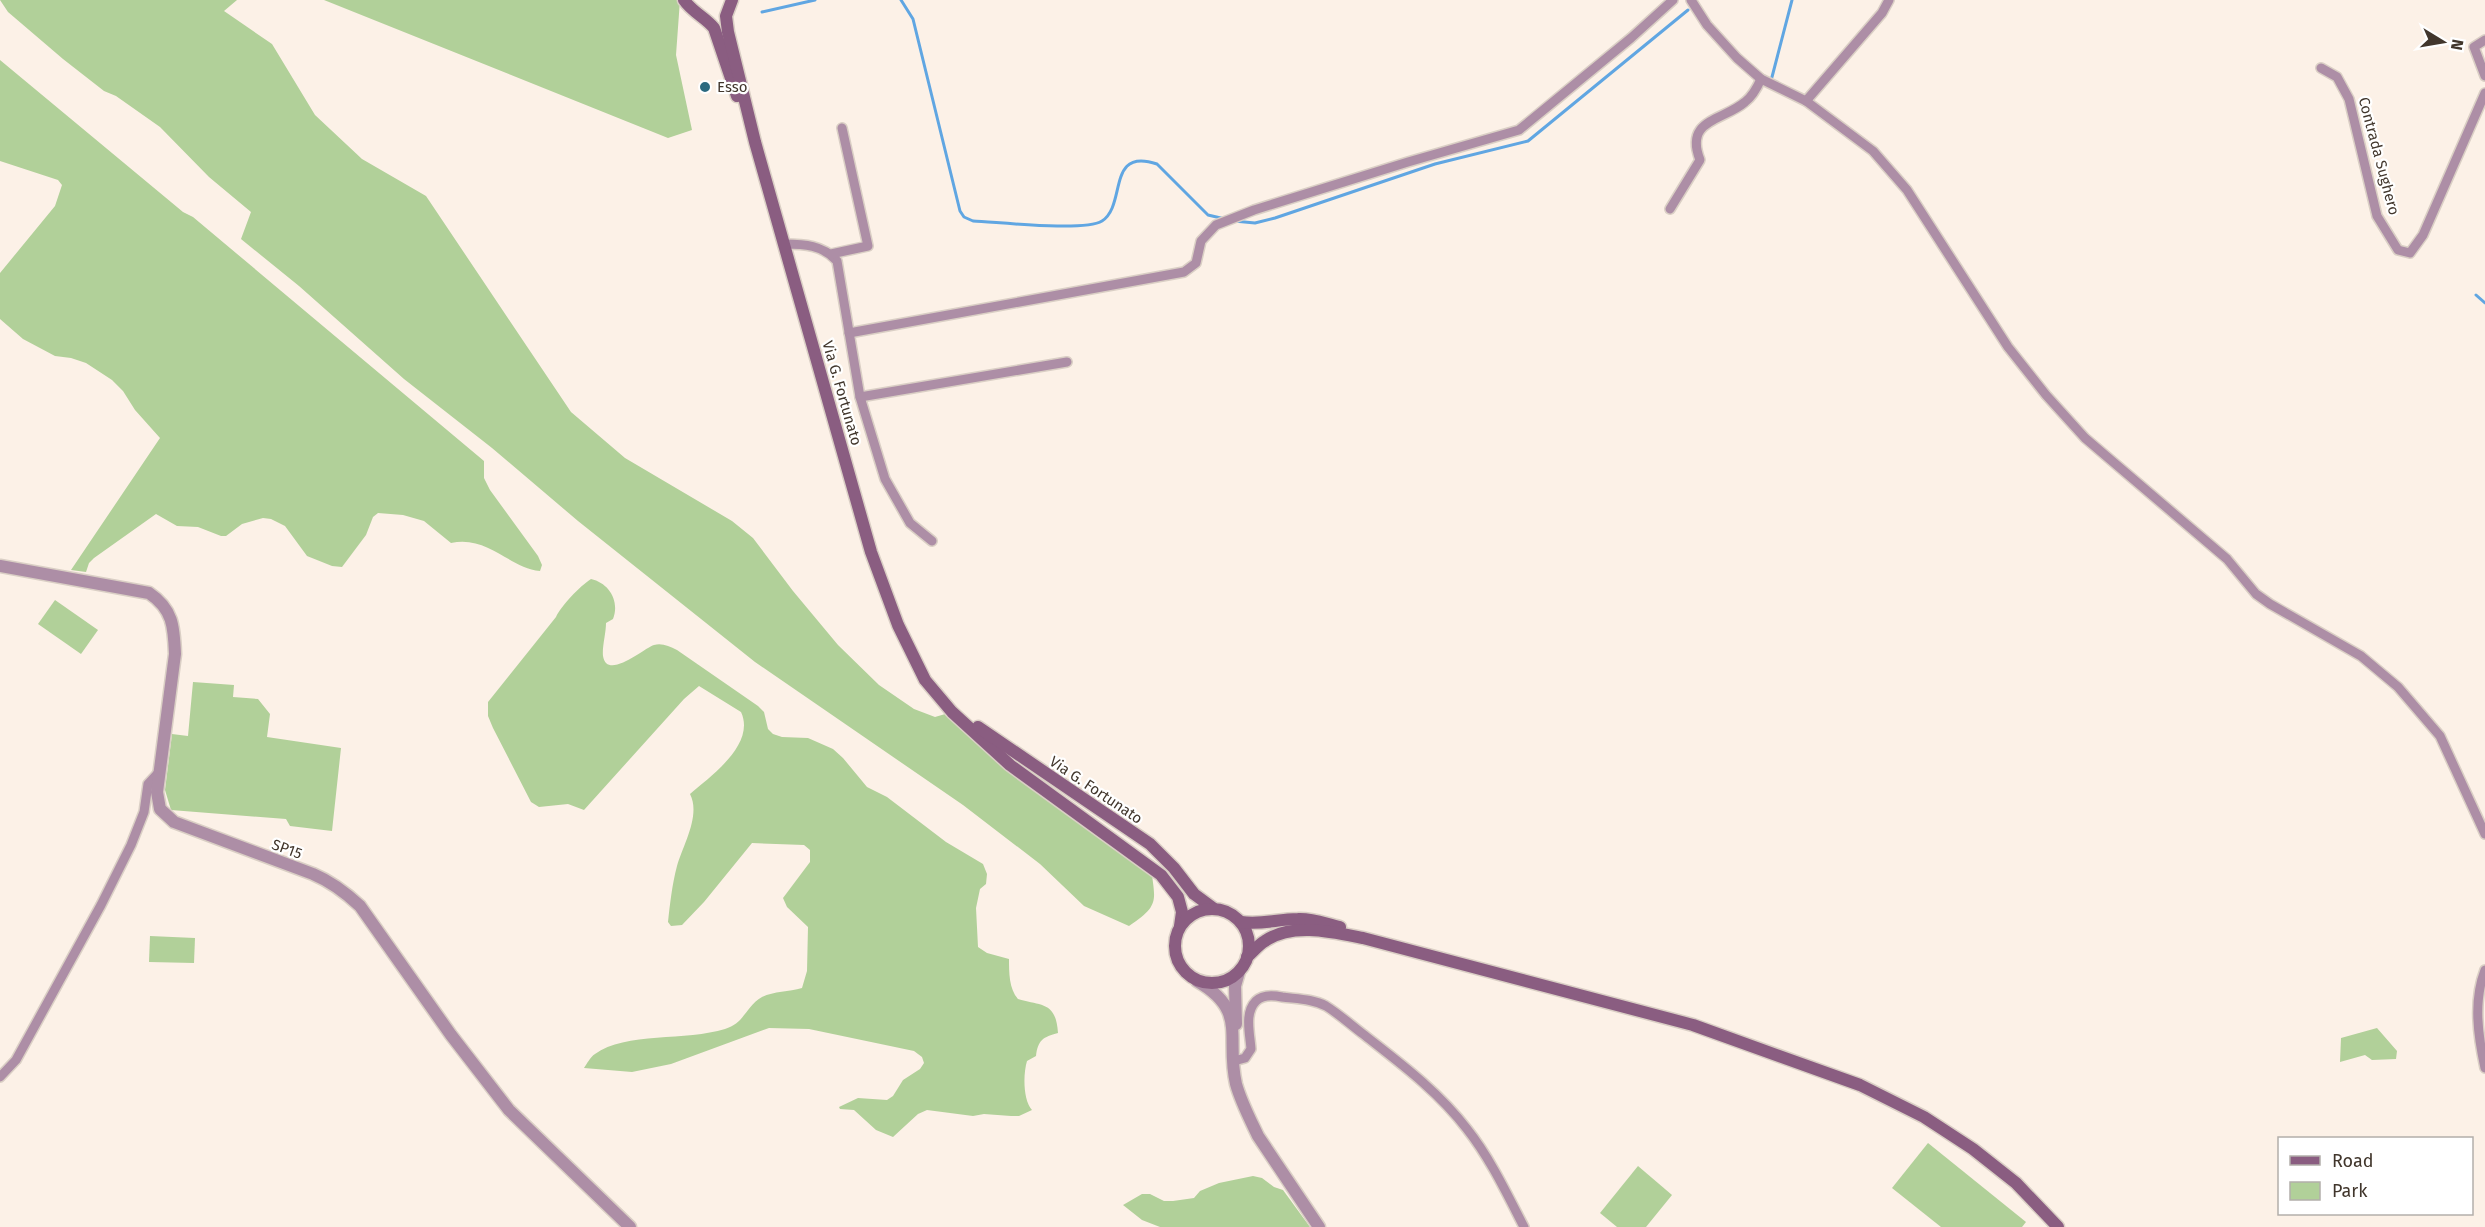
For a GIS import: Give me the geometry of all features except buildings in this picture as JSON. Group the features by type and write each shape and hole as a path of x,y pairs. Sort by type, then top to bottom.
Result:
{"main road":[{"path":"684,0 714,28 755,142"},
{"path":"698,13 715,14 730,2"},
{"path":"730,2 726,16 728,32 755,142"},
{"name":"Via G. Fortunato","path":"755,142 872,552 888,600 924,680 974,734 1010,765 1161,875 1178,897 1182,912 1180,926"},
{"name":"Via G. Fortunato","path":"909,650 957,708 977,726 1150,844 1174,868 1194,894 1213,908"},
{"path":"1363,938 1341,928 1312,920 1298,919 1261,924 1241,922 1225,911 1213,908 1194,913 1180,926 1175,941 1176,956 1183,970 1197,981 1219,983 1239,972 1247,957 1265,940 1279,934 1305,930 1334,932 1692,1025 1860,1085 1924,1117 1974,1149 2016,1183 2058,1227"},
{"path":"1241,922 1249,942 1247,957"}],"street":[{"path":"849,333 1184,272 1196,263 1201,242 1216,225 1408,162 1519,130 1631,38 1673,0"},
{"path":"1692,0 1707,25 1737,58 1761,79 1806,100 1872,151 1907,190 2008,347 2046,395 2085,438 2227,560 2256,594 2361,656 2398,687 2440,736 2485,834"},
{"path":"1806,100 1882,13 1889,0"},
{"path":"2485,40 2474,47 2485,76"},
{"name":"Contrada Sughero","path":"2321,68 2337,77 2349,99 2377,216 2398,250 2410,253 2423,235 2485,93"},
{"path":"1670,209 1700,160 1696,138 1702,127 1746,102 1761,79"},
{"path":"831,254 868,246 842,128"},
{"path":"784,244 805,243 831,254 837,261 860,397 885,479 910,523 932,541"},
{"path":"860,397 1067,362"},
{"name":"SP15","path":"0,566 149,593 164,602 174,632 175,654 157,792 160,809 174,822 330,881 360,906 451,1035 508,1110 630,1227"},
{"path":"0,1077 16,1060 101,905 144,812 148,784 160,771"},
{"path":"2485,970 2480,984 2478,1034 2485,1068"},
{"path":"1233,1046 1238,1017 1235,986 1239,972"},
{"path":"1197,981 1213,990 1224,1001 1229,1014 1236,1083 1258,1136 1319,1227"},
{"path":"1234,1062 1245,1058 1251,1049 1248,1022 1255,1002 1262,997 1272,995 1312,1000 1326,1006 1405,1067 1449,1108 1488,1158 1524,1227"}],"green space":[{"path":"0,0 237,0 224,11 272,44 315,115 362,159 426,196 571,412 625,458 732,521 753,538 838,645 879,685 914,709 935,717 952,712 974,734 1151,865 1154,900 1147,912 1129,926 1084,906 1040,864 963,805 755,662 404,379 299,286 241,239 251,212 209,177 160,127 116,96 104,91 63,59 8,12"},
{"path":"324,0 680,0 676,55 692,130 668,138"},
{"path":"0,60 183,212 193,217 484,461 484,478 490,490 538,556 542,565 540,571 529,569 476,544 451,543 424,521 403,515 378,513 373,517 366,535 342,567 332,566 307,556 285,526 271,519 263,518 242,524 226,536 221,536 198,527 177,526 156,514 94,558 89,563 86,572 71,570 160,438 112,380 86,363 55,356 23,339 0,319 0,273 55,206 62,185 58,180 0,161"},
{"path":"591,579 603,584 614,599 613,619 606,623 603,656 606,663 611,665 626,661 654,645 666,645 677,650 758,706 764,712 768,729 773,734 782,737 808,738 833,749 867,787 887,797 946,842 983,864 987,874 986,884 980,889 976,908 978,947 987,953 1009,959 1011,985 1018,999 1040,1004 1051,1010 1057,1023 1058,1033 1042,1040 1036,1056 1027,1061 1025,1087 1027,1100 1032,1110 1019,1116 984,1114 973,1116 927,1110 918,1114 893,1137 876,1130 854,1110 839,1107 858,1098 887,1100 893,1096 903,1080 920,1069 924,1063 922,1057 914,1051 809,1029 769,1028 671,1064 632,1072 584,1068 595,1054 623,1042 710,1033 725,1029 737,1023 762,997 802,988 807,971 808,927 787,907 783,898 810,862 810,850 804,845 752,843 682,925 671,926 668,922 675,873 692,820 693,802 690,794 729,758 742,736 744,724 741,712 699,686 684,699 584,810 568,804 539,807 531,802 493,728 488,716 488,702 566,602"},
{"path":"55,600 98,630 81,654 38,624"},
{"path":"193,682 234,685 233,697 258,699 270,714 267,737 341,748 332,831 290,826 286,819 171,810 165,790 172,734 188,736"},
{"path":"150,936 195,938 194,963 149,962"},
{"path":"2377,1028 2397,1051 2396,1059 2372,1060 2365,1055 2340,1062 2341,1038"},
{"path":"1928,1143 2026,1222 2022,1227 1941,1227 1892,1188"},
{"path":"1638,1166 1672,1195 1646,1227 1617,1227 1600,1213"},
{"path":"1253,1176 1262,1178 1274,1187 1283,1190 1310,1227 1160,1227 1142,1220 1123,1205 1142,1194 1150,1194 1164,1201 1194,1198 1200,1191 1219,1183"}],"waterway":[{"path":"762,12 815,0"},
{"path":"901,0 913,19 960,211 964,217 973,221 1040,226 1078,226 1102,221 1114,203 1124,170 1130,163 1141,161 1157,164 1208,215 1225,219"},
{"path":"1772,77 1792,0"},
{"path":"1234,221 1255,223 1275,218 1435,164 1528,141 1688,10"},
{"path":"2476,295 2485,303"}],"place":[{"name":"Esso","path":"705,87"}]}
